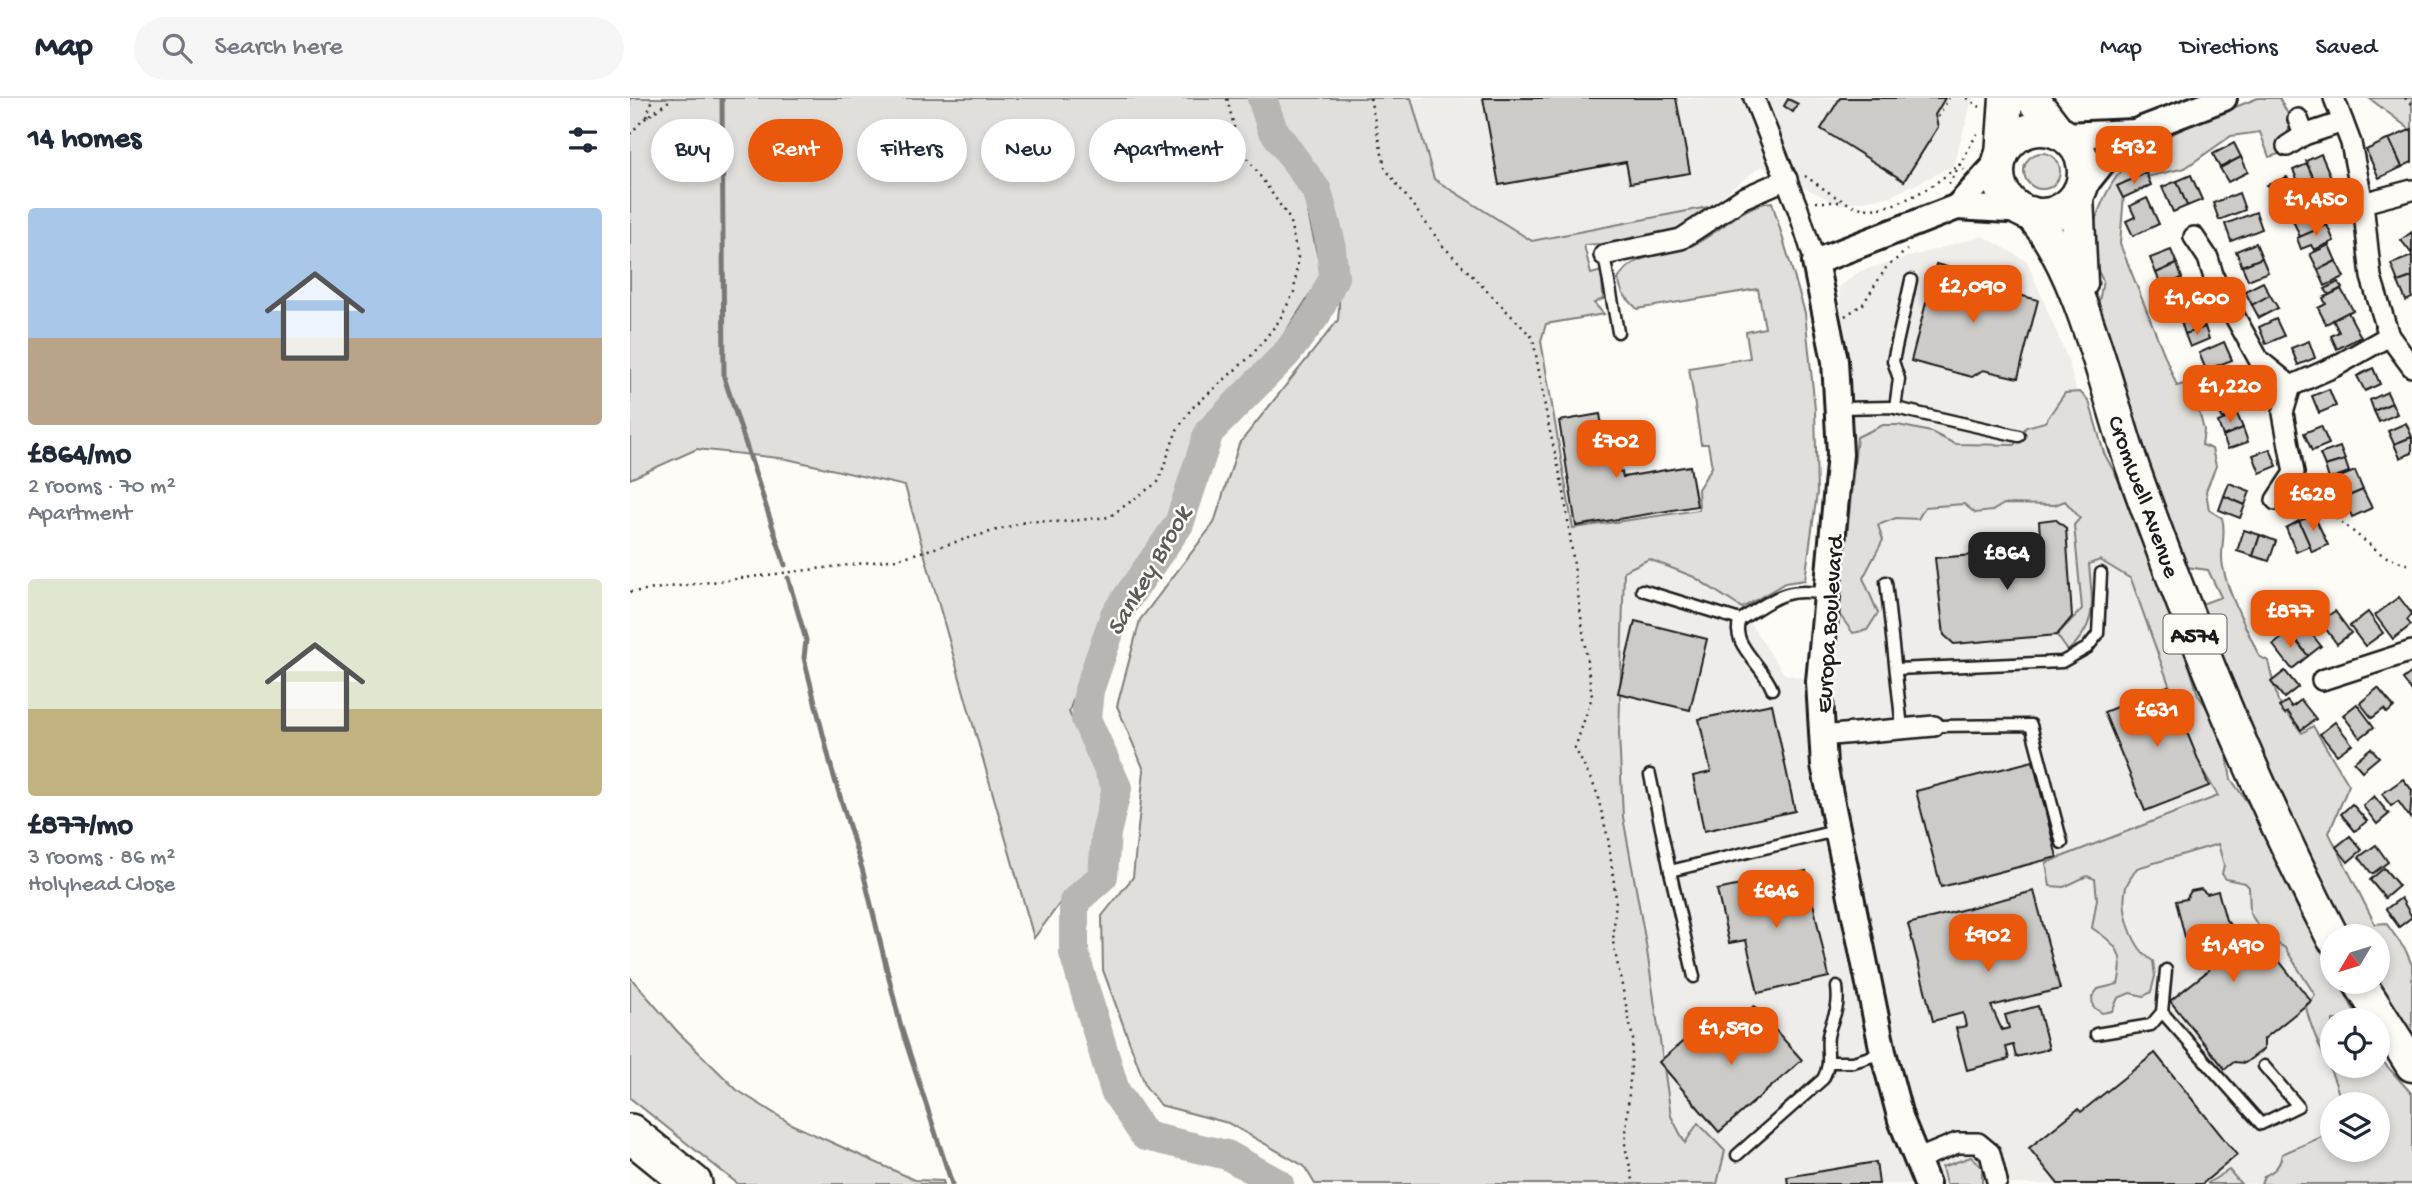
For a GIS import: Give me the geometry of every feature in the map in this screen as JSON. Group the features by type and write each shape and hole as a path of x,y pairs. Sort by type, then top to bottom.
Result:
{"highway":[{"path":"630,1133 694,1184"}],"main road":[{"name":"A574","path":"2032,98 2080,153 2084,179 2078,194"},
{"name":"A574","path":"1996,103 2001,184 2006,196 2027,212"},
{"path":"2001,158 2020,135 2046,129 2061,134"},
{"path":"2027,212 2056,212 2078,194"},
{"name":"Cromwell Avenue","path":"2078,194 2077,234 2085,319"},
{"name":"Cromwell Avenue","path":"2027,212 2053,242 2085,319 2134,470 2211,673 2283,842 2326,924"},
{"path":"2367,994 2412,1065"}],"street":[{"name":"Europa Boulevard","path":"1754,98 1792,176 1829,322 1839,408 1839,491 1826,594 1819,682 1821,736 1836,831 1883,1052 1897,1106 1927,1184"},
{"path":"2061,134 2134,132 2224,98"},
{"path":"2334,98 2351,142 2363,203 2371,277 2389,336 2412,367"},
{"path":"2287,146 2301,127 2343,122"},
{"path":"2078,194 2108,156 2134,132"},
{"path":"1956,207 2001,158"},
{"path":"1604,255 1681,239 1743,198 1792,176"},
{"path":"2363,203 2405,199"},
{"path":"1815,262 1956,207 2027,212"},
{"path":"2194,237 2259,360 2291,386"},
{"path":"2277,500 2294,473 2283,413 2291,386 2336,366 2389,336"},
{"path":"2322,680 2412,651"},
{"path":"1821,736 1934,726"},
{"path":"1916,1160 1957,1143 1978,1143 1990,1153 1997,1183"}],"lane":[{"path":"1604,255 1618,332"},
{"path":"1895,408 1899,379 1893,361 1911,280"},
{"path":"1839,408 1895,408 2019,436"},
{"path":"1896,668 2062,662 2087,648 2098,634 2101,573"},
{"path":"1886,582 1902,728"},
{"path":"1642,590 1740,620"},
{"path":"1772,689 1758,663 1736,636 1740,620 1794,590 1826,594"},
{"path":"1934,726 2031,725 2062,843"},
{"path":"1650,775 1694,977"},
{"path":"1670,870 1836,831"},
{"path":"2096,1034 2151,1025 2162,1012 2166,971"},
{"path":"1737,1155 1817,1085 1830,1062 1828,1037 1837,1016 1837,987"},
{"path":"2162,1012 2261,1124 2298,1105 2264,1066"},
{"path":"1830,1062 1853,1062 1883,1052"}],"path":[{"path":"647,117 652,98"},
{"path":"630,134 647,117 673,98"},
{"path":"630,592 897,559 1028,521 1061,522 1109,517 1158,482 1177,430 1191,409 1252,355 1279,321 1294,292 1298,257 1289,218 1249,160 1234,127 1227,98"},
{"path":"1370,98 1385,168 1443,246 1533,338 1564,492 1592,697 1575,748 1596,790 1608,838 1616,898 1613,942 1633,1039 1625,1146 1634,1184"},
{"path":"1938,117 1949,98"},
{"path":"1967,98 1996,103"},
{"path":"2405,98 2412,104"},
{"path":"1792,176 1847,202 1871,209 1890,205 1935,184 1959,164 1975,140 1981,125"},
{"path":"1816,202 1847,202"},
{"path":"1829,322 1847,316 1863,304 1885,268 1907,250"},
{"path":"2289,481 2384,556 2412,566"}],"shaded area":[{"path":"630,98 1411,98 1434,179 1532,241 1708,207 1677,230 1634,242 1584,245 1591,274 1602,271 1603,299 1594,303 1604,314 1546,324 1541,341 1573,528 1699,510 1698,489 1712,467 1708,444 1701,444 1689,368 1750,358 1746,332 1765,328 1758,289 1637,309 1623,294 1618,280 1624,271 1641,259 1695,244 1741,213 1772,202 1805,313 1815,409 1817,493 1805,580 1785,583 1742,608 1694,577 1649,559 1624,571 1619,734 1623,817 1646,944 1671,1116 1685,1143 1698,1123 1725,1151 1717,1184 1315,1184 1304,1166 1228,1123 1160,1105 1146,1087 1103,970 1102,916 1133,877 1144,770 1117,706 1140,620 1214,523 1239,444 1338,320 1337,267 1325,215 1305,166 1281,119 1254,117 1259,132 1304,196 1322,276 1269,357 1201,425 1167,524 1103,611 1069,712 1103,789 1089,874 1063,899 1034,938 905,486 787,459 697,449 630,479"},
{"path":"1407,98 1973,98 1953,166 1891,196 1839,205 1761,166 1708,207 1532,241 1430,182"},
{"path":"2258,98 2279,98 2292,121 2279,154 2269,157 2260,132 2231,136 2185,168 2125,182 2120,244 2177,386 2191,382 2204,430 2202,445 2212,449 2216,466 2206,491 2209,510 2222,518 2222,561 2234,601 2259,656 2268,661 2278,701 2302,733 2313,726 2349,785 2329,833 2375,924 2342,924 2315,881 2216,661 2221,625 2202,630 2196,606 2221,597 2208,570 2179,566 2095,322 2103,281 2087,248 2108,190 2141,153 2200,121"},
{"path":"2369,98 2412,98 2412,131"},
{"path":"2042,153 2055,158 2060,171 2055,184 2042,189 2029,184 2024,171 2029,158"},
{"path":"1983,236 2027,261 2068,360 2101,480 2328,1008 2320,1008 2320,1078 2340,1078 2348,1092 2320,1092 2320,1148 2291,1184 1666,1184 1606,784 1595,583 1649,559 1694,577 1738,605 1784,674 1830,683 1852,442 1839,287 1860,271"},
{"path":"2080,392 2089,401 2104,453 2118,479 2182,641 2198,695 2212,715 2225,746 2231,779 2254,812 2320,947 2320,994 2345,994 2353,1008 2320,1008 2320,1046 2306,1007 2315,995 2285,948 2264,935 2250,913 2249,887 2245,883 2226,879 2222,874 2224,865 2218,844 2137,868 2126,887 2125,907 2134,939 2153,961 2155,976 2151,992 2144,996 2130,993 2118,998 2112,1011 2102,1013 2093,1007 2092,997 2098,989 2118,984 2121,965 2113,945 2092,928 2097,899 2095,879 2087,876 2064,887 2050,886 2046,863 2218,796 2195,757 2131,579 2100,560 2089,564 2092,601 2085,631 2068,651 2057,635 2082,609 2074,525 2080,518 2065,501 2055,505 2004,504 1992,511 1975,513 1964,504 1925,507 1918,519 1896,518 1878,525 1883,540 1863,578 1878,613 1867,630 1853,633 1839,614 1857,437 1883,425 1898,425 1931,432 1955,444 2014,445 2026,427 2045,422 2065,393"},
{"path":"2390,929 2406,951 2412,965 2412,1037 2385,994 2390,994"},
{"path":"630,977 677,1031 737,1090 793,1125 915,1180 943,1181 944,1184 738,1184 630,1098"},
{"path":"2390,1069 2412,1094 2412,1184 2261,1184 2264,1176 2278,1165 2282,1154 2320,1138 2320,1162 2390,1162 2390,1092 2338,1092 2334,1079 2390,1078"},
{"path":"1971,1157 1982,1167 1982,1184 1946,1184 1942,1167"},
{"path":"2229,1170 2241,1184 2208,1184 2208,1183"}],"building":[{"path":"1483,98 1676,98 1690,173 1630,183 1626,162 1499,185"},
{"path":"1840,98 1945,98 1935,115 1938,127 1904,181 1821,129"},
{"path":"1788,99 1798,104 1793,112 1784,106"},
{"path":"2412,129 2412,162 2402,167 2389,139"},
{"path":"2389,139 2402,167 2379,178 2366,150"},
{"path":"2234,143 2241,157 2220,168 2213,154"},
{"path":"2321,154 2331,177 2316,184 2306,161"},
{"path":"2241,157 2248,172 2228,182 2220,168"},
{"path":"2307,164 2316,184 2302,190 2293,170"},
{"path":"2146,173 2151,185 2123,198 2117,186"},
{"path":"2191,175 2202,200 2187,206 2177,181"},
{"path":"2287,177 2295,195 2275,203 2267,185"},
{"path":"2177,181 2187,206 2173,212 2162,187"},
{"path":"2239,193 2245,210 2219,220 2213,203"},
{"path":"2147,198 2159,224 2133,236 2126,221 2135,217 2130,206"},
{"path":"2319,207 2327,225 2300,237 2292,218"},
{"path":"2256,212 2262,229 2231,241 2225,224"},
{"path":"2327,225 2334,241 2314,250 2311,245 2301,249 2297,238"},
{"path":"2412,232 2412,254 2401,240"},
{"path":"2256,243 2262,258 2242,266 2236,251"},
{"path":"2329,245 2336,261 2318,270 2310,254"},
{"path":"2171,250 2177,264 2156,273 2150,258"},
{"path":"2412,256 2412,277 2398,282 2391,264"},
{"path":"2262,258 2268,272 2248,280 2242,266"},
{"path":"2336,261 2344,277 2325,286 2318,270"},
{"path":"1936,264 1996,280 2003,291 2038,300 2018,378 1983,370 1972,377 1911,361"},
{"path":"2177,264 2182,278 2162,287 2156,273"},
{"path":"2412,277 2412,298 2406,301 2398,282"},
{"path":"2263,282 2270,295 2252,305 2245,291"},
{"path":"2338,282 2342,288 2329,295 2325,289"},
{"path":"2188,284 2193,296 2173,304 2168,292"},
{"path":"2341,289 2353,310 2326,324 2318,308 2326,304 2323,298"},
{"path":"2270,295 2278,308 2259,318 2252,305"},
{"path":"2193,296 2197,308 2177,316 2173,304"},
{"path":"2348,312 2361,337 2337,349 2331,336 2339,332 2333,320"},
{"path":"2200,314 2205,327 2185,334 2181,321"},
{"path":"2276,319 2284,336 2266,344 2259,327"},
{"path":"2205,327 2209,339 2190,347 2185,334"},
{"path":"2309,341 2315,358 2298,365 2291,348"},
{"path":"2224,342 2232,360 2206,370 2199,353"},
{"path":"2373,368 2380,384 2365,391 2357,376"},
{"path":"2223,380 2237,413 2223,419 2219,411 2214,413 2203,388"},
{"path":"2329,389 2336,406 2319,413 2312,396"},
{"path":"2387,392 2392,403 2374,411 2370,400"},
{"path":"2392,403 2397,414 2379,422 2374,411"},
{"path":"1600,414 1609,467 1622,472 1623,477 1690,466 1697,506 1576,526 1559,421"},
{"path":"2237,414 2243,428 2223,436 2218,422"},
{"path":"2406,423 2412,437 2394,444 2388,431"},
{"path":"2321,426 2329,444 2312,451 2304,433"},
{"path":"2243,428 2248,442 2228,449 2223,436"},
{"path":"2412,437 2412,453 2400,458 2394,444"},
{"path":"2340,447 2345,460 2325,466 2320,454"},
{"path":"2270,449 2277,466 2260,473 2253,455"},
{"path":"2345,460 2349,472 2329,479 2325,466"},
{"path":"2355,471 2363,490 2344,498 2335,479"},
{"path":"2229,483 2250,491 2245,505 2224,496"},
{"path":"2363,490 2372,508 2352,517 2344,498"},
{"path":"2224,496 2245,505 2240,518 2219,510"},
{"path":"2314,515 2328,545 2312,552 2299,521"},
{"path":"2055,519 2066,528 2072,617 2057,635 1954,644 1944,635 1935,558 2041,550 2039,521"},
{"path":"2299,521 2310,546 2296,552 2286,528"},
{"path":"2244,530 2260,535 2253,556 2237,551"},
{"path":"2260,535 2276,541 2269,561 2253,556"},
{"path":"2399,597 2412,614 2407,620 2411,625 2393,639 2375,615"},
{"path":"2335,611 2351,633 2337,644 2320,621"},
{"path":"2368,612 2383,633 2365,646 2350,626"},
{"path":"2315,618 2325,629 2319,634 2309,623"},
{"path":"1635,621 1707,639 1690,710 1618,693"},
{"path":"2301,623 2305,629 2294,637 2290,631"},
{"path":"2307,628 2321,646 2308,656 2295,638"},
{"path":"2289,632 2308,656 2292,669 2273,645"},
{"path":"2285,671 2298,687 2284,698 2271,682"},
{"path":"2412,672 2412,691 2403,679"},
{"path":"2168,686 2209,786 2145,811 2104,712"},
{"path":"2378,688 2394,707 2387,713 2384,709 2372,718 2360,703"},
{"path":"2301,700 2316,719 2301,730 2288,712 2285,714 2279,707 2287,701 2292,707"},
{"path":"1772,704 1795,811 1704,831 1693,776 1711,772 1699,719"},
{"path":"2357,704 2374,727 2360,738 2343,715"},
{"path":"2335,722 2352,744 2337,755 2320,734"},
{"path":"2371,748 2379,757 2362,771 2354,762"},
{"path":"2033,761 2057,857 1941,887 1916,791"},
{"path":"2403,779 2412,790 2410,818 2398,801 2391,806 2382,794"},
{"path":"2374,796 2389,814 2377,824 2363,806"},
{"path":"2352,804 2367,821 2355,831 2341,814"},
{"path":"2350,836 2362,850 2348,862 2336,847"},
{"path":"2376,845 2388,862 2372,874 2359,857"},
{"path":"2384,868 2399,886 2385,898 2370,880"},
{"path":"1806,871 1829,977 1758,993 1746,940 1729,943 1717,890"},
{"path":"2201,889 2207,894 2218,891 2226,920 2244,942 2256,932 2311,1001 2264,1039 2264,1049 2245,1063 2234,1062 2225,1069 2170,1001 2209,970 2186,941 2176,901 2186,899 2191,891"},
{"path":"2034,891 2060,989 1991,1006 2002,1030 2009,1028 2005,1015 2038,1006 2049,1049 2016,1057 2013,1045 2006,1047 2009,1059 1967,1070 1956,1028 1966,1026 1963,1013 1933,1021 1908,924"},
{"path":"2401,898 2412,917 2399,927 2386,909"},
{"path":"1754,1006 1802,1060 1719,1132 1659,1062 1701,1026 1713,1041"},
{"path":"2155,1053 2237,1155 2202,1184 2058,1184 2029,1148 2078,1109 2081,1112"},
{"path":"1876,1162 1879,1184 1788,1184 1787,1177"}],"waterway":[{"path":"722,98 724,377 785,565"},
{"name":"Sankey Brook","path":"1262,98 1272,128 1317,191 1330,240 1334,277 1316,315 1287,353 1209,432 1179,524 1115,615 1089,690 1086,719 1117,788 1106,833 1103,876 1074,902 1074,953 1115,1091 1145,1136 1227,1155 1279,1184"},
{"path":"788,578 806,640 804,658 832,770 863,872 901,1027 952,1184"}]}
